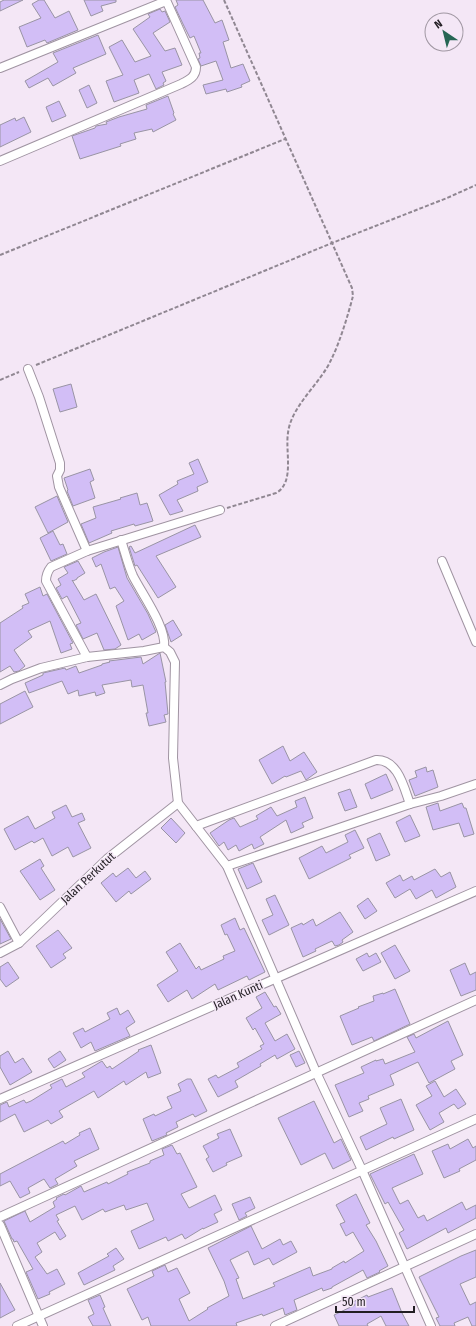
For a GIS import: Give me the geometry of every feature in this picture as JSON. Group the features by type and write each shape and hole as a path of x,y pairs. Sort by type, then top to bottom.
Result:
{"street":[{"path":"0,68 166,0 196,67 193,77 181,84 0,161"},
{"path":"28,369 39,397 60,463 60,470 57,476 59,486 87,551"},
{"path":"87,657 49,588 46,576 51,567 87,551 220,510"},
{"path":"121,540 133,575 153,610 165,639 164,647"},
{"path":"442,561 476,642"},
{"path":"0,685 41,668 87,657 144,652 164,647"},
{"path":"164,647 170,652 175,662 173,758 178,803 227,866 316,1072 362,1170 431,1326"},
{"path":"196,826 376,760 386,762 396,771 401,779 410,804"},
{"path":"227,866 410,804 441,796 476,784"},
{"name":"Jalan Perkutut","path":"0,953 19,944 106,859 178,803"},
{"name":"Jalan Kunti","path":"0,1099 476,891"},
{"path":"0,907 19,944"},
{"path":"0,1217 476,1000"},
{"path":"17,1326 476,1118"},
{"path":"0,1225 43,1326"},
{"path":"275,1326 476,1234"}],"path":[{"path":"220,510 276,494 282,491 285,487 287,480 288,433 291,419 331,360 353,296 352,288 224,0"},
{"path":"0,255 285,139"},
{"path":"0,380 476,185"}],"building":[{"path":"4,0 23,0 0,11 0,2"},
{"path":"39,0 44,0 55,18 69,11 78,30 47,43 45,40 27,47 19,27 41,18 32,4"},
{"path":"84,0 116,0 116,2 101,6 103,11 91,16"},
{"path":"176,0 203,0 215,23 222,20 229,40 223,42 231,68 243,64 250,81 241,85 242,87 227,92 226,89 206,94 203,85 223,80 216,61 201,66 198,59 200,58 199,53 201,53 194,36 190,38 183,24 175,7 178,5"},
{"path":"160,9 162,12 165,11 170,22 153,33 165,51 175,48 182,65 162,72 166,81 163,83 164,85 156,89 149,74 134,80 139,93 114,102 106,81 123,75 109,47 122,40 135,62 151,56 133,29 150,17 148,14"},
{"path":"98,35 106,54 73,68 76,73 53,86 48,78 29,88 25,81 58,62 53,53"},
{"path":"89,85 97,103 87,108 79,90"},
{"path":"168,96 176,120 153,132 152,129 134,133 136,139 120,144 121,146 80,159 72,136 95,128 96,126 107,124 106,122 119,117 147,109 146,105"},
{"path":"59,101 66,116 52,122 46,107"},
{"path":"24,117 31,132 0,147 0,125 15,118 16,121"},
{"path":"71,384 77,407 60,412 53,389"},
{"path":"198,459 208,482 197,487 198,491 177,500 183,511 170,515 159,495 178,484 177,481 194,474 189,463"},
{"path":"90,469 94,480 90,482 95,498 73,506 64,478"},
{"path":"137,493 140,505 147,503 153,521 135,526 134,524 111,531 112,533 89,543 81,524 96,518 93,507"},
{"path":"57,496 68,522 48,533 35,507"},
{"path":"195,525 201,537 156,556 176,587 158,598 137,565 135,566 129,547 131,546 135,553"},
{"path":"53,531 60,545 63,544 67,554 51,561 40,538"},
{"path":"118,547 127,578 148,614 156,632 142,640 139,634 128,640 116,606 124,601 115,587 110,589 101,564 96,567 92,558"},
{"path":"78,561 85,573 77,579 72,580 84,600 96,594 121,645 115,649 104,650 97,633 83,639 76,625 81,623 67,596 62,599 56,588 61,585 58,579 68,573 64,567"},
{"path":"40,587 43,596 47,594 73,643 70,644 72,649 61,653 50,621 28,631 32,637 14,650 25,666 19,671 14,672 10,666 0,672 0,623 23,608 22,606 29,603 25,594"},
{"path":"173,620 182,635 171,642 165,625"},
{"path":"160,653 166,682 168,714 164,715 166,722 149,726 143,685 132,687 131,680 102,685 105,693 96,696 95,692 79,696 78,690 68,694 62,681 29,693 25,683 43,675 43,673 65,668 66,670 76,666 79,673 110,662 109,661 141,657 143,664"},
{"path":"25,691 33,707 0,724 0,704"},
{"path":"283,746 290,761 304,752 317,772 306,780 301,771 286,777 285,776 272,784 259,760"},
{"path":"426,767 427,772 433,770 438,787 415,796 409,780 417,777 415,771"},
{"path":"386,774 393,790 371,799 365,784"},
{"path":"350,789 357,807 345,811 338,793"},
{"path":"305,797 313,818 302,823 304,827 291,833 286,820 260,837 264,844 254,849 252,844 239,851 236,845 228,850 224,842 219,846 210,833 234,818 240,827 258,819 256,816 271,807 277,816 297,807 295,801"},
{"path":"438,803 440,811 462,803 464,808 466,808 474,834 464,837 459,823 433,830 426,807"},
{"path":"66,805 72,817 82,813 85,820 78,823 91,848 73,857 68,847 52,856 43,838 34,843 32,841 15,850 4,829 28,816 35,829 55,818 52,812"},
{"path":"410,815 420,836 405,842 396,822"},
{"path":"171,818 185,833 176,843 161,828"},
{"path":"355,830 364,848 349,855 351,858 309,879 299,858 322,846 326,853 348,842 345,835"},
{"path":"380,833 390,855 376,861 367,839"},
{"path":"40,859 44,866 41,868 55,890 40,900 20,871"},
{"path":"253,863 262,882 247,889 238,869"},
{"path":"128,868 136,878 145,871 151,879 131,894 129,891 116,902 101,883 113,873 116,877"},
{"path":"435,869 441,877 450,872 456,887 436,898 432,890 416,899 410,889 395,898 386,883 400,875 403,881 412,876 414,880"},
{"path":"275,895 289,925 269,935 262,920 273,915 266,899"},
{"path":"368,898 377,911 365,919 357,906"},
{"path":"340,912 353,932 342,940 343,942 339,945 335,946 332,941 315,949 316,951 303,957 291,928 302,923 303,925 313,919 316,926"},
{"path":"235,918 240,930 244,928 265,972 249,980 247,976 218,990 215,984 192,999 187,990 168,1002 157,985 178,971 166,952 180,943 196,969 199,966 201,970 224,959 223,956 235,951 227,934 225,935 221,925"},
{"path":"0,919 11,939 0,944"},
{"path":"58,930 72,948 63,954 66,958 51,968 36,946"},
{"path":"395,945 410,971 395,979 381,953"},
{"path":"367,953 369,957 376,953 381,962 363,971 356,959"},
{"path":"8,962 19,978 6,987 0,979 0,967"},
{"path":"465,963 470,975 476,972 476,990 461,996 450,970"},
{"path":"395,989 410,1024 374,1041 372,1037 352,1045 340,1016 374,1001 373,996"},
{"path":"265,992 274,1007 276,1006 281,1014 265,1023 275,1041 287,1034 295,1049 277,1059 275,1055 260,1064 261,1066 235,1081 238,1087 218,1097 208,1079 216,1075 218,1078 239,1067 237,1063 262,1049 260,1046 264,1044 255,1028 253,1030 246,1018 262,1008 256,997"},
{"path":"117,1008 120,1015 128,1010 135,1022 126,1028 130,1036 95,1051 91,1042 81,1048 73,1033 83,1028 85,1032 110,1019 107,1013"},
{"path":"448,1021 463,1055 451,1061 455,1069 429,1083 418,1062 390,1075 394,1085 368,1096 369,1099 359,1103 363,1111 349,1117 335,1085 364,1073 361,1067 376,1060 383,1059 385,1064 415,1052 407,1037 414,1034 416,1038"},
{"path":"151,1045 161,1073 148,1078 146,1072 126,1085 124,1081 98,1098 94,1091 59,1111 63,1117 51,1124 48,1120 24,1132 15,1114 0,1122 0,1105 7,1102 9,1107 24,1100 26,1103 31,1101 52,1088 50,1085 62,1079 66,1087 85,1077 82,1073 102,1061 107,1068 110,1066 112,1069 139,1051 138,1050"},
{"path":"8,1051 15,1063 23,1058 32,1072 10,1085 0,1067 0,1056"},
{"path":"60,1051 66,1060 54,1068 48,1059"},
{"path":"299,1051 305,1063 296,1067 290,1055"},
{"path":"187,1079 191,1079 207,1111 195,1117 193,1114 176,1122 178,1127 166,1133 167,1135 152,1141 143,1119 154,1114 155,1116 172,1108 167,1097 181,1091 178,1084"},
{"path":"435,1081 444,1097 456,1089 466,1104 458,1109 454,1104 439,1113 444,1122 430,1130 416,1105 432,1096 426,1086"},
{"path":"401,1099 414,1130 394,1139 393,1137 366,1150 360,1137 387,1124 380,1108"},
{"path":"314,1101 334,1143 341,1139 351,1160 333,1169 325,1153 301,1165 278,1118"},
{"path":"90,1128 99,1149 74,1161 77,1166 55,1179 58,1184 50,1188 44,1179 28,1188 30,1193 20,1198 10,1181 0,1186 0,1174 63,1141 65,1144 80,1135 79,1133"},
{"path":"230,1129 242,1156 226,1163 227,1165 213,1172 206,1159 209,1157 203,1146 219,1138 217,1134"},
{"path":"468,1139 473,1148 476,1146 476,1160 459,1169 460,1171 444,1178 432,1151 448,1144 450,1149"},
{"path":"172,1145 177,1154 180,1153 197,1187 181,1194 189,1208 215,1195 222,1210 214,1214 218,1222 203,1228 185,1239 182,1234 168,1241 166,1237 139,1249 131,1231 154,1220 147,1203 126,1210 124,1205 105,1212 103,1209 82,1220 75,1206 56,1215 59,1220 57,1221 66,1236 60,1240 55,1232 37,1243 42,1252 35,1257 47,1274 57,1269 65,1284 49,1292 50,1294 38,1299 26,1272 33,1269 17,1241 14,1242 12,1239 4,1221 25,1211 30,1222 55,1207 53,1202 57,1199 56,1198 81,1186 84,1192 107,1182 108,1184 128,1174 127,1172 150,1163 150,1161 164,1155 162,1149"},
{"path":"414,1154 423,1174 392,1188 400,1204 408,1200 418,1218 424,1215 427,1221 462,1202 466,1210 476,1205 476,1218 448,1233 446,1228 407,1249 399,1233 404,1230 388,1202 385,1204 370,1174"},
{"path":"356,1194 370,1223 366,1225 376,1241 388,1266 379,1271 380,1272 367,1278 363,1270 332,1288 323,1291 322,1288 294,1300 297,1310 285,1315 283,1308 263,1316 262,1314 236,1323 237,1326 151,1326 148,1317 142,1320 127,1289 154,1276 152,1271 165,1265 168,1272 177,1268 190,1293 179,1299 189,1321 208,1309 207,1308 229,1296 224,1281 208,1248 251,1226 262,1249 280,1239 283,1245 291,1241 297,1252 273,1265 269,1258 254,1265 248,1251 230,1260 239,1278 236,1279 243,1299 275,1286 273,1283 310,1267 313,1276 332,1269 344,1261 345,1263 364,1251 353,1232 346,1236 340,1224 345,1222 336,1205"},
{"path":"250,1197 255,1208 245,1213 247,1216 239,1220 232,1204"},
{"path":"116,1248 124,1259 113,1266 115,1270 84,1285 78,1273 109,1256 107,1254"},
{"path":"476,1250 476,1277 460,1284 470,1305 476,1302 476,1326 472,1326 468,1317 454,1323 455,1326 440,1326 436,1318 439,1317 419,1277"},
{"path":"0,1283 15,1310 0,1318"},
{"path":"392,1288 409,1326 386,1326 381,1316 367,1324 368,1326 339,1326 334,1315 355,1305 353,1302 367,1295 368,1297"},
{"path":"100,1295 105,1307 103,1308 111,1326 93,1326 88,1317 94,1314 88,1300"}]}
